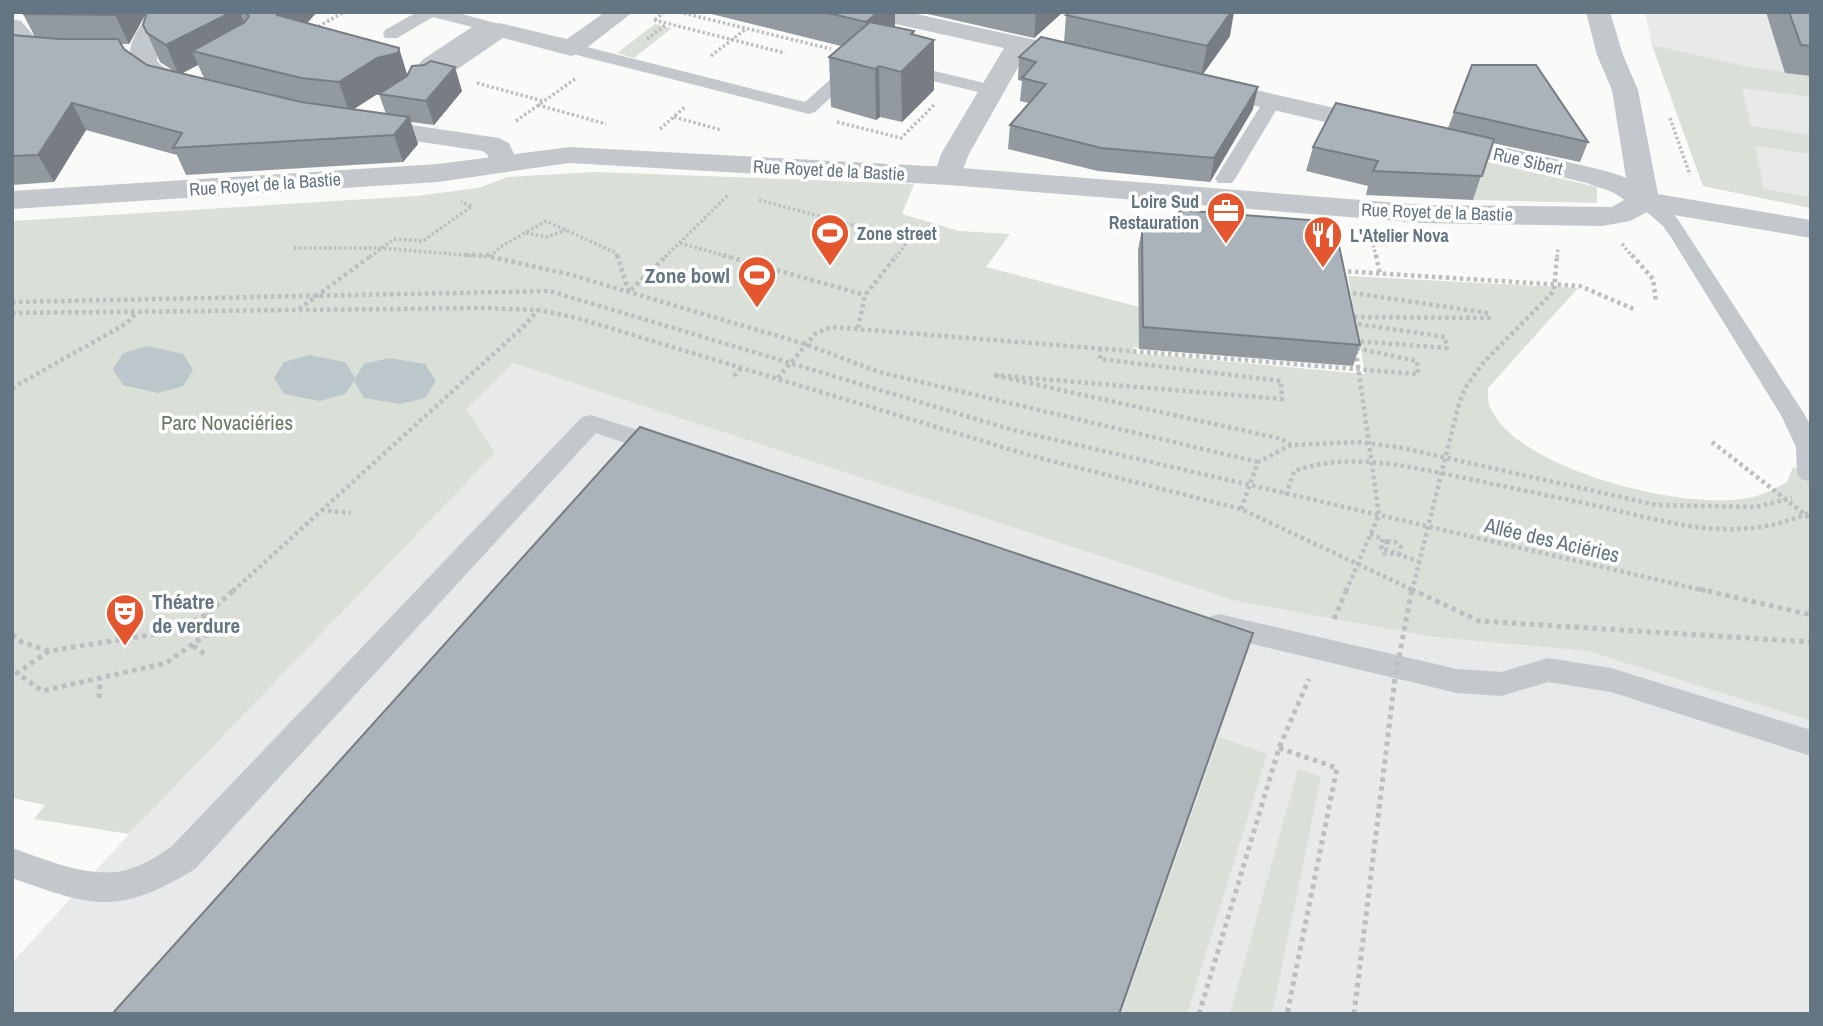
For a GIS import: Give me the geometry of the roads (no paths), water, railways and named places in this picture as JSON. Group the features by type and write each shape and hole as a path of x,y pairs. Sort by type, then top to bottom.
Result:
{"street":[{"path":"116,55 144,41 162,12"},
{"path":"504,163 499,149 489,144 349,124 408,87 492,28 571,48 621,12"},
{"path":"873,12 1105,64"},
{"path":"1598,12 1607,47 1625,90 1644,201"},
{"path":"12,26 27,49 32,52 116,55 147,68 156,75 196,85"},
{"path":"948,176 950,163 991,90 1030,46 1061,30"},
{"name":"Rue Sibert","path":"1182,81 1596,177 1622,186 1644,201 1811,229"},
{"name":"Rue Royet de la Bastie","path":"12,201 439,173 579,155 948,176 1424,214 1602,217 1619,215 1644,201"}],"lane":[{"path":"391,34 438,13 492,28"},
{"path":"571,48 809,108 851,68 868,62 991,90"},
{"path":"1225,179 1272,102"},
{"path":"1644,201 1670,222 1682,239 1793,415 1808,447 1810,473"},
{"path":"12,863 64,880 117,887 150,878 183,858 591,424 697,458"},
{"path":"1189,616 1242,633 1457,681 1501,684 1548,670 1611,680 1811,743"}],"waterway":[{"path":"148,369 158,370"},
{"path":"309,378 320,378"},
{"path":"389,381 400,381"}],"place":[{"name":"Loire Sud Restauration","path":"1226,245"},
{"name":"Zone street","path":"830,267"},
{"name":"L'Atelier Nova","path":"1323,269"},
{"name":"Zone bowl","path":"757,309"},
{"name":"Théatre de verdure","path":"125,647"}],"park label":[{"name":"Parc Novaciéries","path":"227,422"}]}
